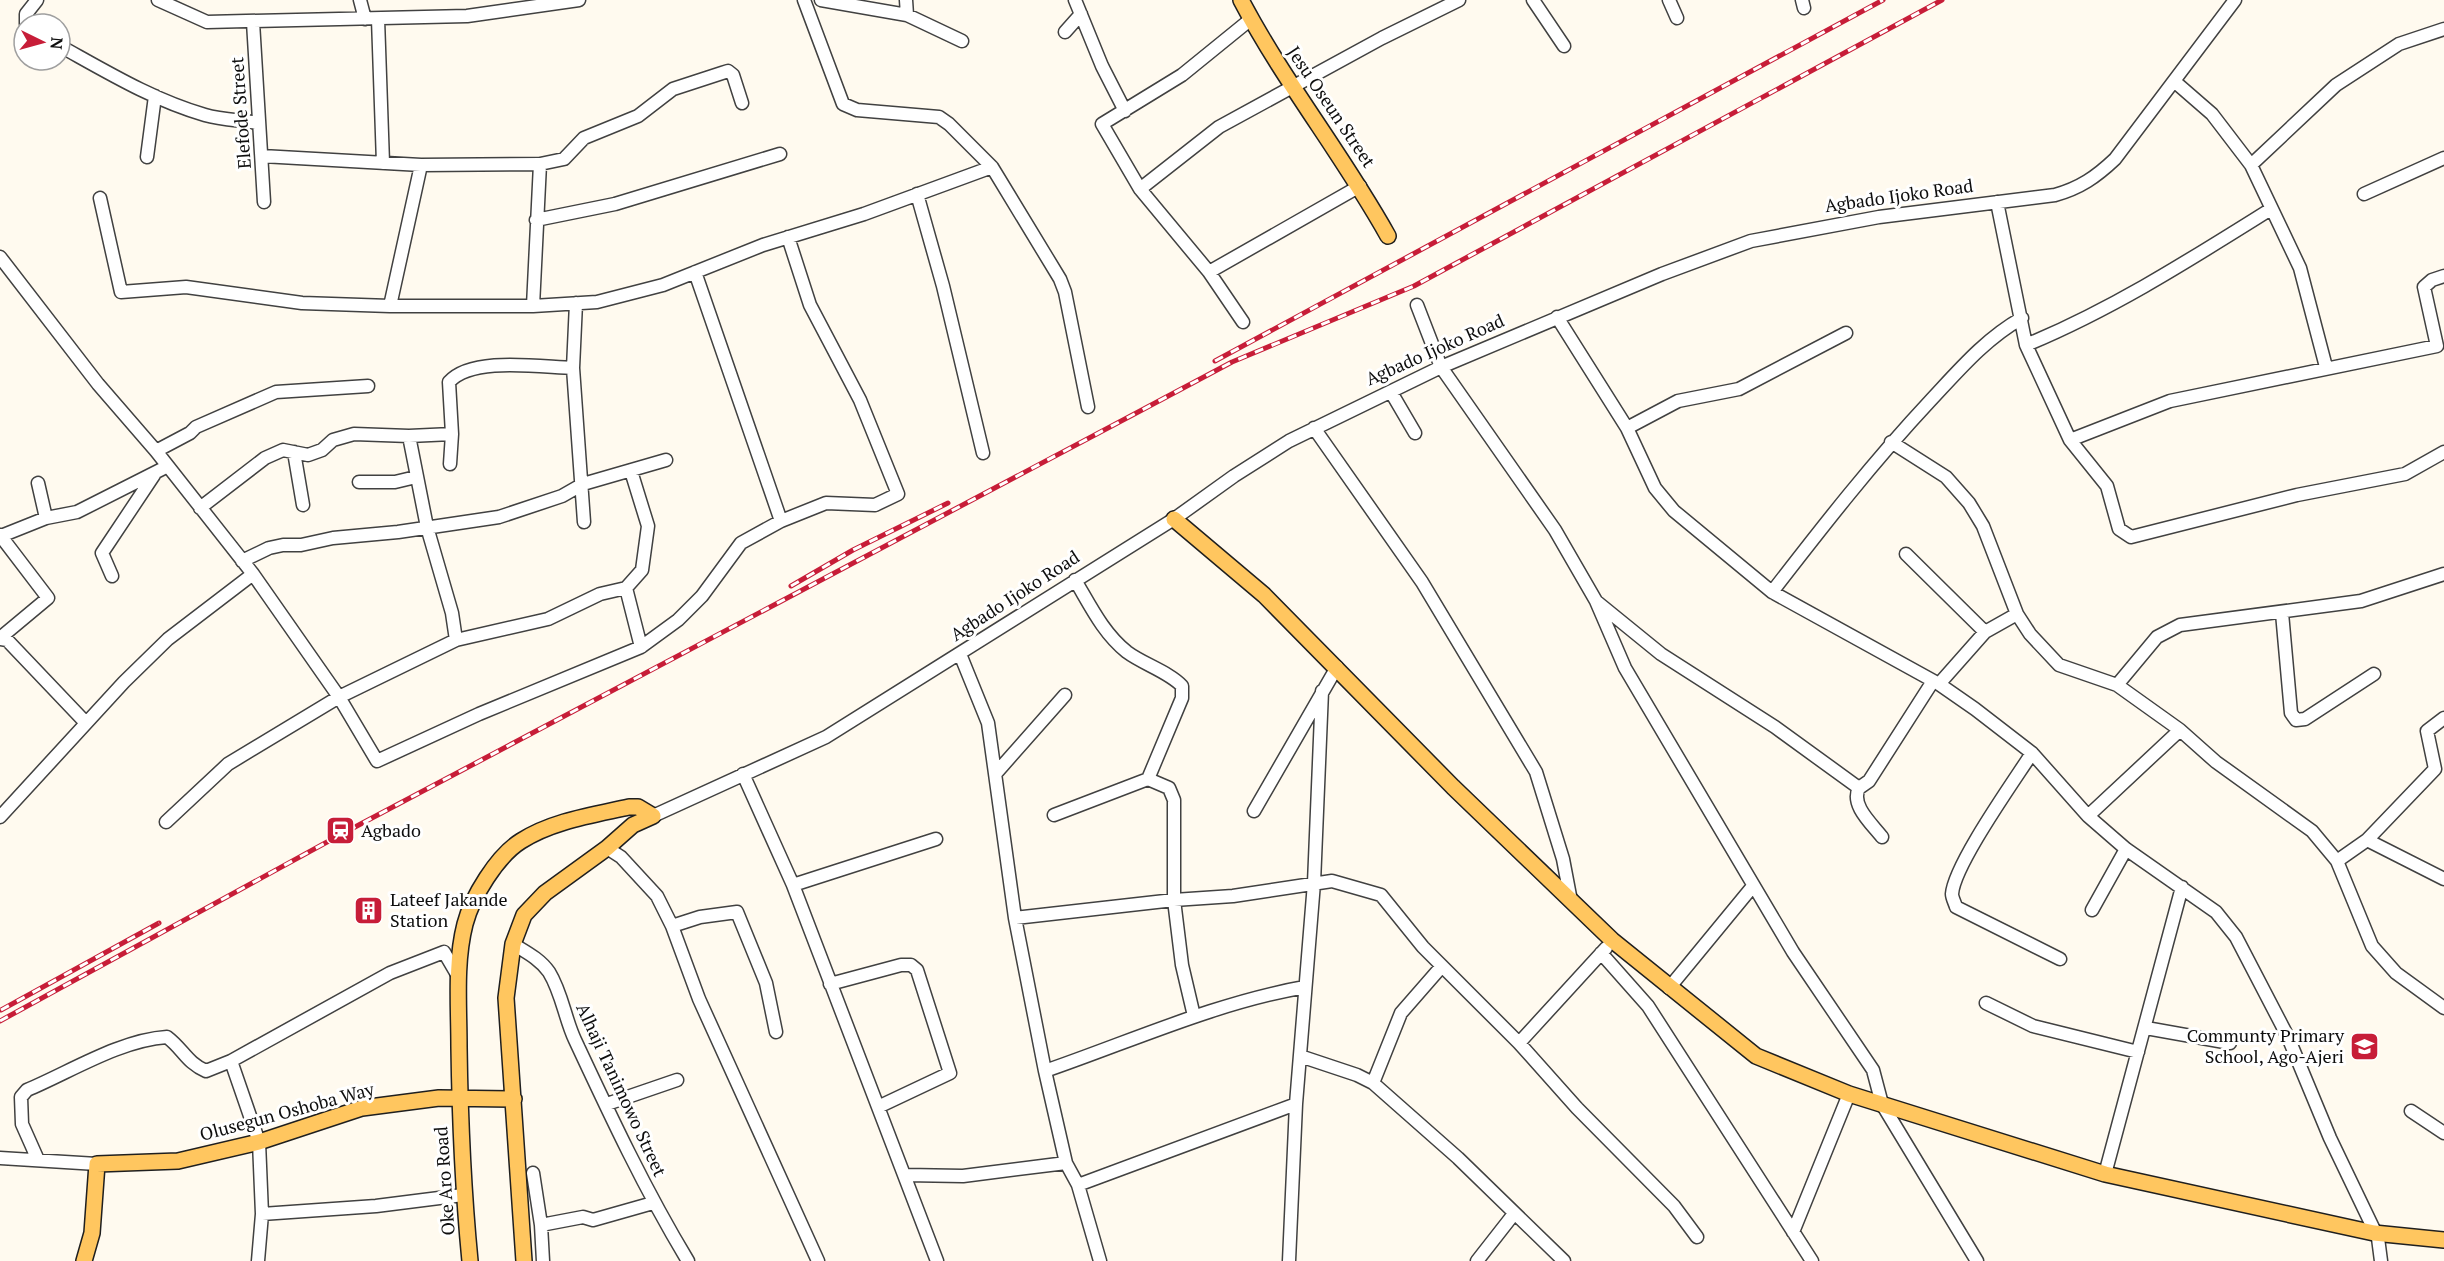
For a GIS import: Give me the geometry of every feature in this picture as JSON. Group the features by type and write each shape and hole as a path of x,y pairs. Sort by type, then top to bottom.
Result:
{"main road":[{"name":"Jesu Oseun Street","path":"1241,0 1292,87 1360,186 1388,236"},
{"path":"1174,519 1264,595 1454,788 1612,940 1756,1056 1850,1094 2105,1174 2374,1233 2444,1240"},
{"path":"459,1099 458,976 466,923 487,876 519,842 546,828 629,807 638,807 653,816"},
{"name":"Agbado Ijoko Road","path":"514,1099 506,998 513,944 524,915 544,893 607,848 633,825 653,816"},
{"name":"Olusegun Oshoba Way","path":"97,1164 178,1161 259,1142 362,1108 459,1099 514,1099"},
{"name":"Oke Aro Road","path":"459,1099 463,1196 470,1261"},
{"path":"514,1099 524,1261"},
{"path":"84,1261 92,1233 97,1164"}],"street":[{"path":"28,12 37,0"},
{"path":"158,0 207,22 467,16 579,0"},
{"path":"360,0 364,19"},
{"path":"804,0 843,104 857,110 939,117 992,167 1029,224 1065,292 1088,407"},
{"path":"821,0 907,15 962,41"},
{"path":"906,0 907,15"},
{"path":"1075,0 1102,66 1125,111"},
{"path":"1140,189 1220,127 1382,38 1459,0"},
{"path":"1533,0 1564,46"},
{"path":"1669,0 1677,18"},
{"name":"Agbado Ijoko Road","path":"653,816 826,737 1174,519 1234,476 1314,428 1441,367 1662,274 1761,238 1879,217 2055,195 2074,190 2096,177 2115,159 2235,0"},
{"path":"1065,32 1081,14"},
{"path":"378,19 382,163"},
{"path":"1243,322 1209,272 1140,189 1102,124 1182,75 1251,19"},
{"name":"Elefode Street","path":"253,22 264,202"},
{"path":"2251,165 2336,85 2399,44 2444,29"},
{"path":"72,52 155,96 208,116 259,123"},
{"path":"262,156 421,165 540,164 564,159 584,138 638,116 673,89 728,71 733,75 742,103"},
{"path":"2174,81 2212,114 2251,165 2301,267 2326,367"},
{"path":"147,157 155,96"},
{"path":"536,220 615,204 780,154"},
{"path":"2364,194 2444,158"},
{"path":"533,306 540,164"},
{"path":"390,306 421,165"},
{"path":"100,198 121,292 196,287 302,303 390,306 533,306 597,302 634,293 788,237 864,214 992,167"},
{"path":"1209,272 1360,186"},
{"path":"917,194 943,286 982,453"},
{"path":"1997,202 2026,345 2070,440 2108,486 2119,529 2131,537 2297,495 2405,474 2444,452"},
{"path":"2026,345 2074,325 2142,289 2271,209"},
{"path":"0,257 98,384 156,451 166,467 253,574 339,697 377,761 479,714 641,647 678,620 702,596 741,543 781,521 826,503 875,505 898,494 860,400 810,304 788,237"},
{"path":"695,272 781,521"},
{"path":"2070,440 2170,401 2326,367 2437,346 2424,287 2432,280 2444,276"},
{"path":"576,303 573,368 584,522"},
{"path":"1417,305 1441,367 1555,530 1596,601 1625,668 1793,952 1873,1070 1882,1104 1978,1260"},
{"path":"1557,317 1627,428 1662,499 1772,592 1936,683 2032,753 2088,816 2126,849 2216,912 2236,937 2288,1037 2330,1138 2378,1238 2381,1261"},
{"path":"1772,592 1891,442 1989,340 2022,318"},
{"path":"1627,428 1678,401 1739,389 1846,333"},
{"path":"450,464 452,434 449,382 455,375 481,367 573,368"},
{"path":"156,451 196,427 276,392 368,386"},
{"path":"1391,392 1415,434"},
{"path":"1314,428 1422,582 1536,772 1563,859 1571,902"},
{"path":"200,508 265,458 283,450 308,454 322,450 333,440 354,434 409,436 452,434"},
{"path":"409,436 416,477 452,613 456,640"},
{"path":"1891,442 1946,477 1969,502 1983,526 2017,614 2058,665 2117,685 2180,730 2216,762 2312,831 2337,861 2372,946 2396,974 2444,1008"},
{"path":"294,452 303,505"},
{"path":"242,561 276,546 499,517 562,495 583,484 666,460"},
{"path":"112,576 102,553 154,475 166,467"},
{"path":"166,822 228,764 339,697 456,640 548,619 600,594 626,588 642,570 648,526 631,471"},
{"path":"0,638 48,598 0,536 46,518 77,512 148,474 154,475"},
{"path":"359,482 395,482 416,477"},
{"path":"38,483 46,518"},
{"path":"1906,554 1985,632"},
{"path":"0,817 86,723 168,639 253,574"},
{"path":"2117,685 2157,638 2168,629 2180,625 2361,601 2444,574"},
{"path":"1075,580 1102,626 1125,651 1155,670 1175,679 1182,686 1182,698 1148,779"},
{"path":"626,588 641,647"},
{"path":"1596,601 1667,658 1774,728 1859,788"},
{"path":"2282,613 2291,713 2296,720 2305,719 2374,674"},
{"path":"1882,837 1857,803 1856,795 1859,788 1869,781 1936,683 1985,632 2017,614"},
{"path":"0,638 7,639 86,723"},
{"path":"960,654 988,723 997,772 1016,918 1045,1071 1066,1163 1078,1185 1100,1261"},
{"path":"1254,811 1337,667"},
{"path":"1289,1261 1296,1104 1314,883 1322,691"},
{"path":"997,772 1065,695"},
{"path":"2337,861 2367,840 2440,770 2427,731 2444,718"},
{"path":"2088,816 2180,730"},
{"path":"2032,753 1986,824 1959,874 1952,895 1956,907 2060,959"},
{"path":"743,774 793,885 906,1175 937,1261"},
{"path":"1054,815 1148,779 1169,788 1173,794 1174,900 1182,964 1194,1016"},
{"path":"793,885 936,839"},
{"path":"2367,840 2444,879"},
{"path":"607,848 621,857 657,896 672,926 699,999 818,1261"},
{"path":"2092,910 2126,849"},
{"path":"1016,918 1174,900 1233,896 1314,883 1344,882 1381,895 1442,966 1519,1043 1577,1108 1674,1206 1697,1237"},
{"path":"1669,988 1753,886"},
{"path":"2105,1174 2182,887"},
{"path":"672,926 700,917 737,912 766,983 776,1032"},
{"path":"1519,1043 1612,940"},
{"name":"Alhaji Tanimowo Street","path":"513,944 540,961 548,972 574,1038 653,1203 688,1261"},
{"path":"38,1160 21,1115 21,1097 27,1090 147,1038 166,1037 178,1045 192,1065 206,1071 231,1061 390,973 428,956 444,952 458,976"},
{"path":"1601,953 1648,1006 1812,1261"},
{"path":"830,984 902,965 910,965 917,970 950,1073 878,1107"},
{"path":"1373,1083 1401,1013 1442,966"},
{"path":"1045,1071 1194,1016 1257,996 1305,987"},
{"path":"1986,1003 2033,1026 2138,1052"},
{"path":"2146,1028 2230,1042"},
{"path":"1300,1056 1357,1075 1373,1083 1458,1158 1513,1215 1564,1261"},
{"path":"231,1061 259,1142 262,1214 258,1261"},
{"path":"607,1104 677,1080"},
{"path":"1793,1232 1850,1094"},
{"path":"1078,1185 1296,1104"},
{"path":"2411,1111 2444,1133"},
{"path":"0,1158 97,1164"},
{"path":"906,1175 963,1176 1066,1163"},
{"path":"533,1173 541,1225 543,1261"},
{"path":"262,1214 376,1206 463,1196"},
{"path":"541,1225 583,1217 593,1220 653,1203"},
{"path":"1477,1261 1513,1215"}],"railway":[{"path":"1215,361 1883,0"},
{"path":"0,1021 338,836 1232,362 1414,286 1942,0"},
{"path":"791,586 853,550 948,503"},
{"path":"1,1010 159,923"}],"place":[{"name":"Agbado","path":"340,831"},
{"name":"Lateef Jakande Station","path":"369,910"},
{"name":"Communty Primary School, Ago-Ajeri","path":"2365,1046"}]}
